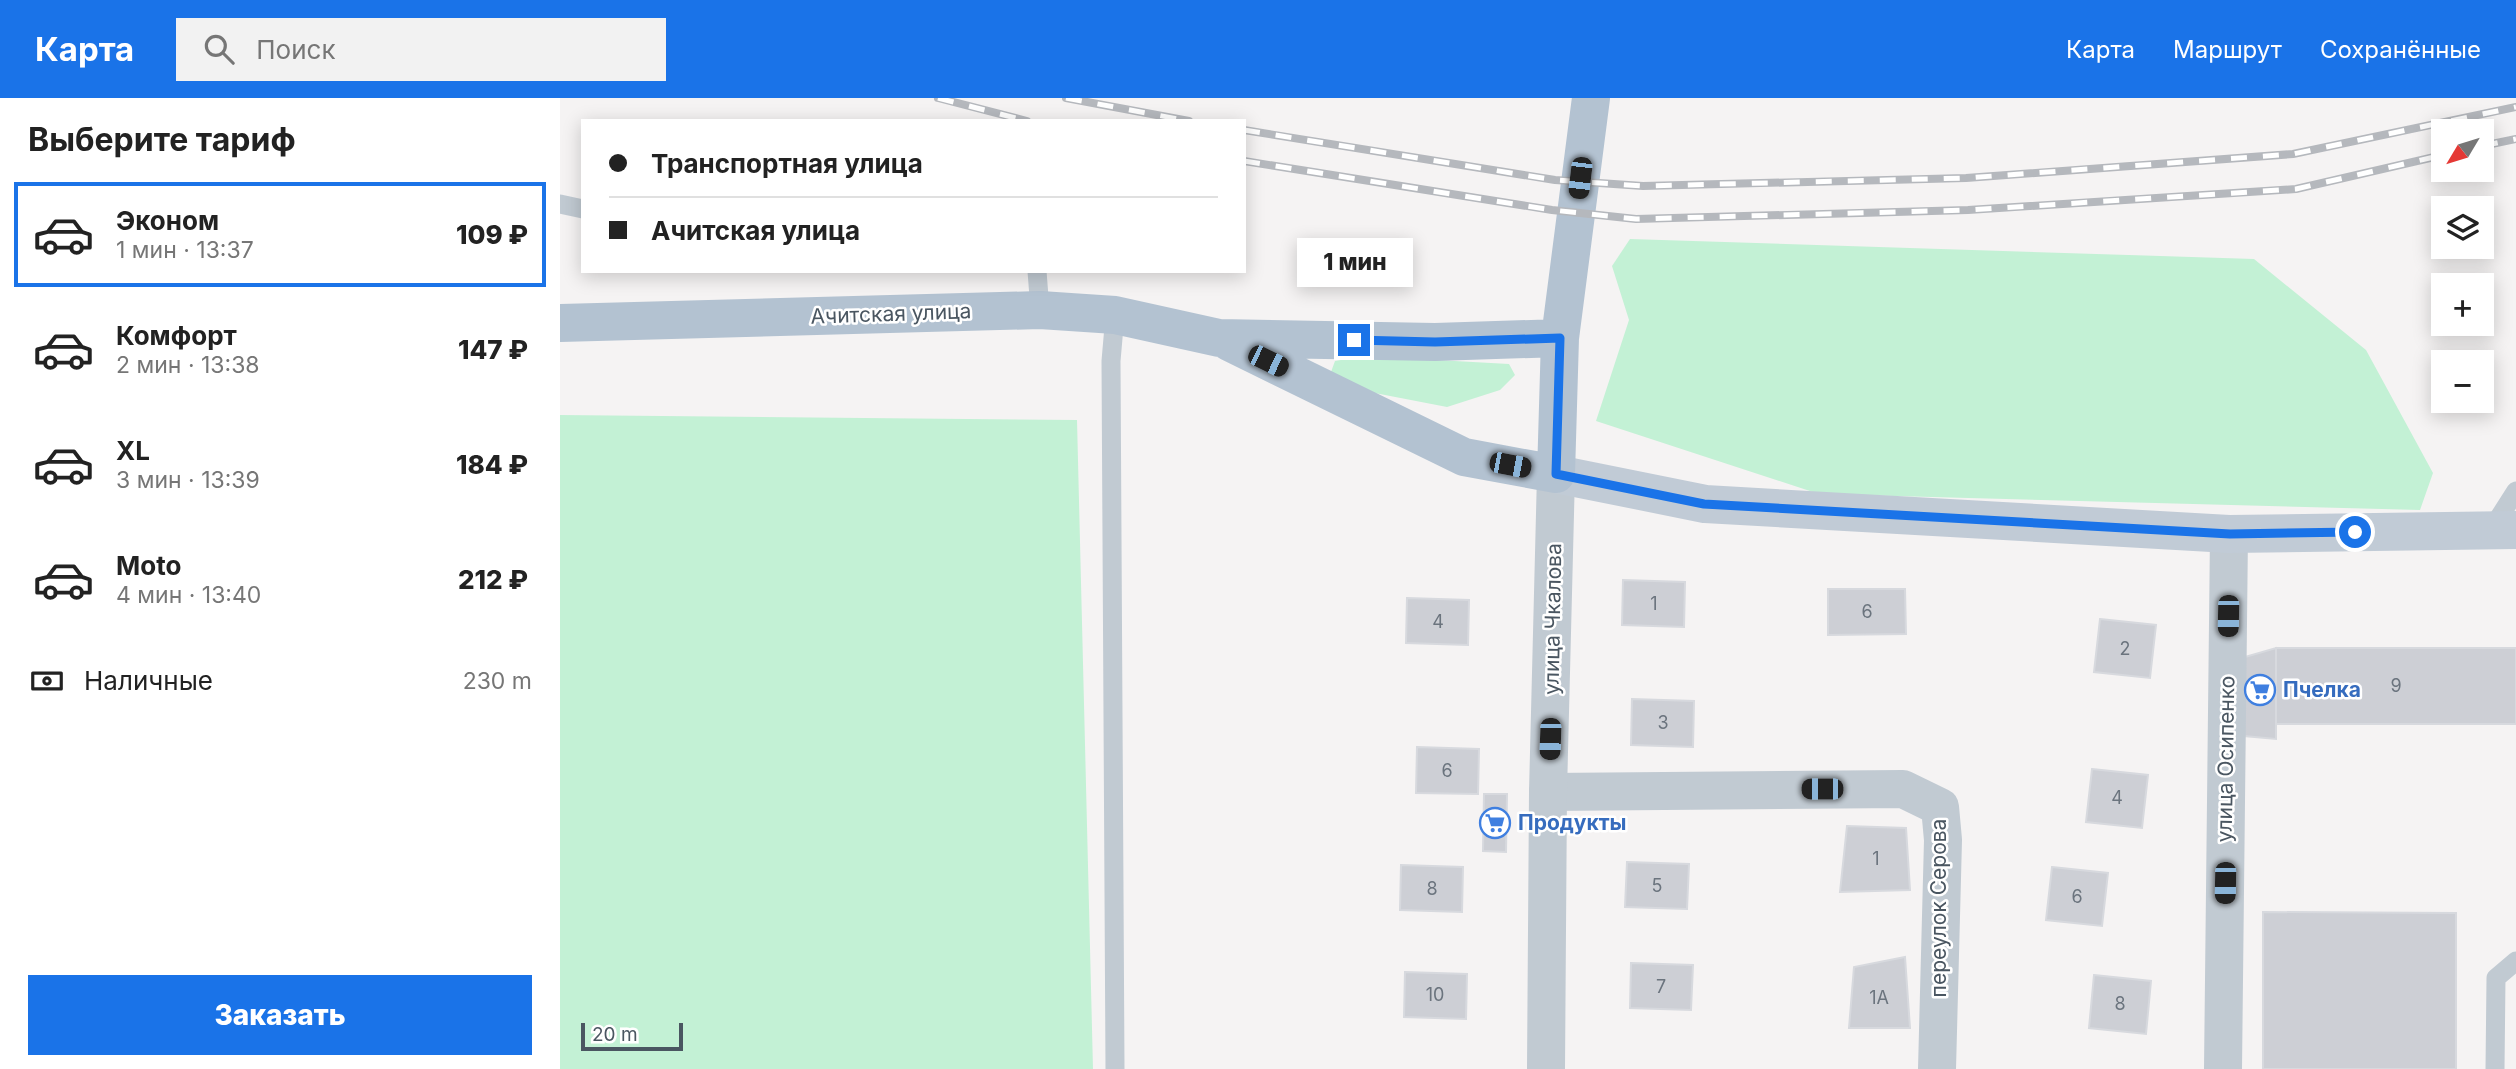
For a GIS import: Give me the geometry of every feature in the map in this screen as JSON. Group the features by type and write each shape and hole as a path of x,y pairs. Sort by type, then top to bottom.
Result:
{"main road":[{"name":"улица Чкалова","path":"1556,474 1560,338 1591,98"},
{"name":"Ачитская улица","path":"560,323 1040,310 1115,315 1219,338 1435,342 1560,338"},
{"name":"Ачитская улица","path":"1219,338 1464,457 1556,474"},
{"path":"1556,474 1704,504 2230,534 2503,530"}],"street":[{"name":"улица Чкалова","path":"1546,1069 1548,792 1556,474"},
{"name":"улица Осипенко","path":"2222,1069 2230,534"},
{"name":"переулок Серова","path":"1548,792 1903,789 1940,807 1943,840 1937,1069"}],"lane":[{"path":"560,204 581,209"},
{"path":"1037,273 1040,310"},
{"path":"1115,315 1111,375 1115,1069"},
{"path":"2503,530 2516,491"},
{"path":"2495,1069 2496,978 2516,961"}],"green space":[{"path":"1630,239 2254,259 2366,350 2433,473 2420,510 1819,494 1596,421 1629,320 1612,266"},
{"path":"1364,356 1509,364 1515,375 1500,390 1447,407 1354,389 1331,372 1335,361"},
{"path":"560,415 1077,420 1093,1069 560,1069"}],"building":[{"path":"1623,580 1685,582 1684,627 1622,625"},
{"path":"1828,589 1905,589 1906,634 1828,635"},
{"path":"1407,598 1469,600 1468,645 1406,643"},
{"path":"2100,619 2156,625 2150,678 2094,672"},
{"path":"2276,648 2516,648 2516,724 2276,724"},
{"name":"Пчелка","path":"2276,648 2276,739 2244,736 2245,657"},
{"path":"1632,699 1694,701 1693,747 1631,745"},
{"path":"1417,747 1479,749 1478,794 1416,793"},
{"path":"2092,769 2148,775 2142,828 2086,822"},
{"name":"Продукты","path":"1484,794 1507,794 1506,852 1483,851"},
{"path":"1847,826 1906,828 1910,890 1840,892"},
{"path":"1627,862 1689,864 1687,909 1625,907"},
{"path":"1401,865 1463,867 1462,912 1400,910"},
{"path":"2052,867 2108,873 2102,926 2046,920"},
{"path":"2263,912 2456,913 2456,1069 2263,1069"},
{"path":"1905,957 1910,1028 1849,1028 1854,967"},
{"path":"1631,963 1693,965 1691,1010 1630,1008"},
{"path":"1405,972 1467,974 1466,1019 1404,1017"},
{"path":"2094,975 2151,981 2146,1034 2089,1028"}],"railway":[{"path":"938,98 1019,119"},
{"path":"1066,98 1178,119"},
{"path":"1246,130 1555,180 1643,186 1966,178 2293,154 2516,107"},
{"path":"2494,144 2516,139"},
{"path":"1246,161 1552,210 1636,219 1968,210 2296,189 2431,158"}],"place":[{"name":"Пчелка","path":"2260,690"},
{"name":"Продукты","path":"1495,823"}],"route":[{"path":"1354,340 1435,342 1560,338 1556,474 1704,504 2230,534 2355,532"}]}
